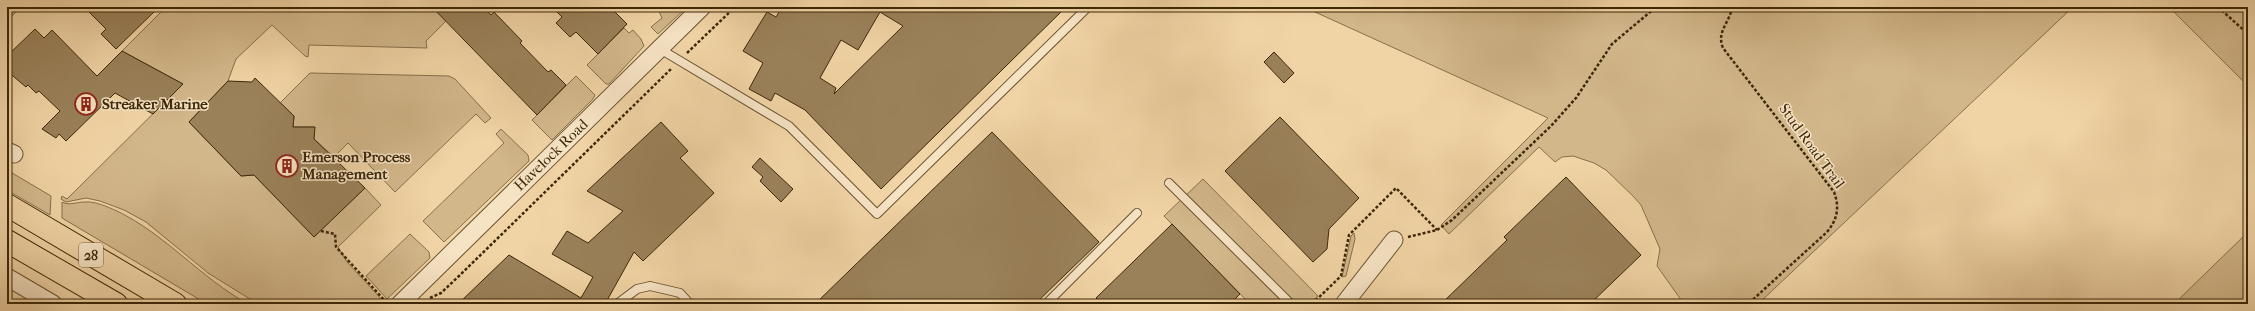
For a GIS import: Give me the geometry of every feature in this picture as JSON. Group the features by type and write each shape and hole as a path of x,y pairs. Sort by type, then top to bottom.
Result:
{"main road":[{"name":"28","path":"7,205 175,304"},
{"name":"28","path":"7,241 116,304"}],"street":[{"name":"Havelock Road","path":"400,304 702,7"},
{"path":"1344,304 1394,240"},
{"path":"7,277 53,304"}],"lane":[{"path":"660,49 789,126 877,214 1088,7"},
{"path":"1170,183 1291,304"},
{"path":"1046,304 1137,214"},
{"path":"617,304 637,289 650,286 680,293 690,304"}],"path":[{"path":"429,299 441,293 455,280 735,7"},
{"path":"1394,240 1437,230 1452,220 1551,126 1576,98 1612,44 1656,7"},
{"name":"Stud Road Trail","path":"1732,7 1722,31 1723,48 1834,192 1838,205 1835,220 1827,232 1748,304"},
{"path":"2218,7 2248,34"},
{"path":"1312,304 1341,276 1349,235 1396,188 1437,230"},
{"path":"321,231 335,234 336,247 339,252 388,304"}],"shaded area":[{"path":"7,7 21,7 7,21"},
{"path":"166,7 432,7 446,21 426,41 427,48 309,45 308,57 305,56 272,25 236,59 228,81 189,122 241,176 254,175 314,237 365,188 381,205 338,247 347,262 384,302 382,304 258,304 208,273 146,222 124,210 100,201 86,198 66,202 61,199 62,196 67,199 183,84 122,51"},
{"path":"657,7 687,7 658,34 651,27 662,18"},
{"path":"1304,7 2073,7 1758,304 1684,304 1657,266 1660,249 1641,205 1606,170 1594,163 1573,156 1562,157 1555,162 1539,147 1449,234 1441,225 1548,118"},
{"path":"2169,7 2248,7 2248,86"},
{"path":"624,28 629,33 633,30 641,39 644,46 609,84 606,84 587,65"},
{"path":"310,73 449,76 455,79 491,118 485,123 476,114 395,192 348,143 334,157 314,139 314,127 293,127 294,116 280,103"},
{"path":"576,76 595,95 593,99 552,140 532,120"},
{"path":"501,129 528,155 529,161 444,242 423,221 504,143 496,134"},
{"path":"7,170 51,196 50,215 7,190"},
{"path":"1203,179 1318,296 1309,304 1250,304 1164,216"},
{"path":"62,202 68,204 82,202 97,203 117,211 151,232 214,282 248,304 207,304 62,218"},
{"path":"2248,232 2248,304 2174,304"},
{"path":"1354,233 1355,239 1346,276 1342,277 1351,236"},
{"path":"410,234 429,252 430,258 387,299 366,276"}],"building":[{"path":"84,7 159,7 116,49 101,34 106,29"},
{"path":"432,7 484,7 491,15 494,12 522,41 520,43 548,72 551,70 566,85 537,115"},
{"path":"552,7 610,7 627,24 598,54 576,32 570,37 556,23 562,17"},
{"path":"782,7 1066,7 881,189 805,110 775,93 771,101 749,89 763,63 743,51 767,12 776,17","holes":["880,12 903,26 834,94 836,88 820,78 841,40 858,50"]},
{"path":"35,29 44,38 52,30 97,76 122,51 183,84 153,114 115,93 66,141 59,134 56,138 42,129 60,111 39,91 36,93 28,85 26,87 7,71 7,56"},
{"path":"1274,52 1294,73 1284,83 1264,62"},
{"name":"Emerson Process Management","path":"255,78 294,116 293,127 315,127 314,139 365,188 314,237 254,175 241,176 189,122 228,81 252,82"},
{"path":"1280,117 1359,198 1329,229 1327,249 1313,262 1225,171"},
{"path":"661,122 688,151 680,158 714,193 643,261 634,252 605,304 458,304 509,255 581,298 593,277 552,254 567,231 588,243 623,211 587,191"},
{"path":"992,132 1099,242 1035,304 815,304"},
{"path":"760,158 793,189 781,202 760,181 763,177 752,167"},
{"path":"1566,177 1641,255 1590,304 1441,304 1507,240 1504,237"},
{"path":"1172,224 1240,294 1230,304 1102,304 1096,298"}],"place":[{"name":"Streaker Marine","path":"86,104"},
{"name":"Emerson Process Management","path":"287,166"}]}
